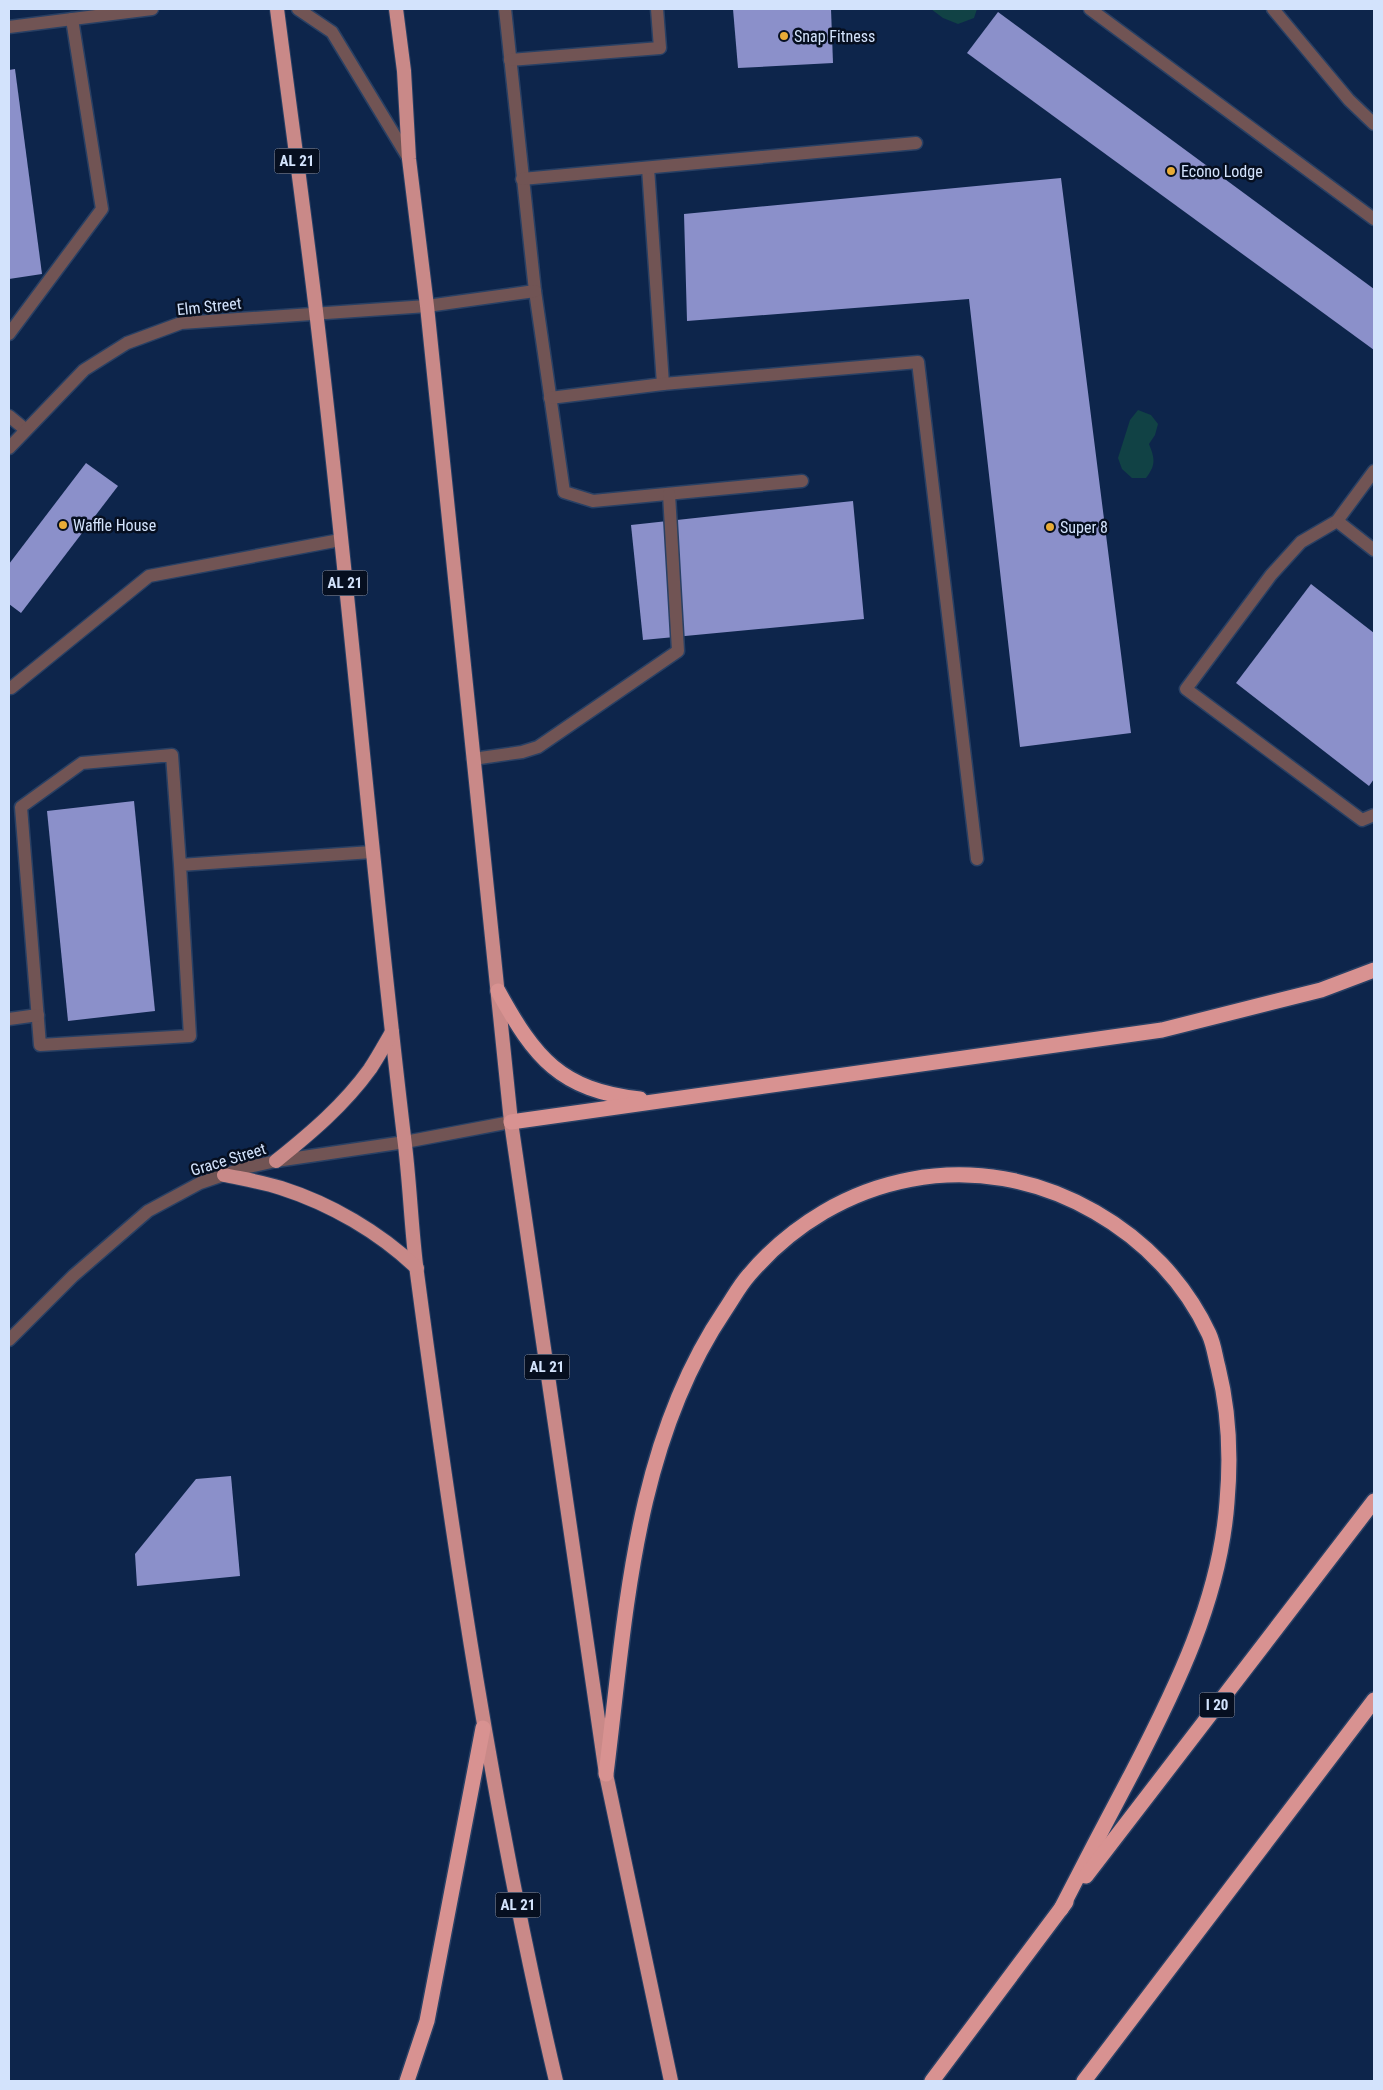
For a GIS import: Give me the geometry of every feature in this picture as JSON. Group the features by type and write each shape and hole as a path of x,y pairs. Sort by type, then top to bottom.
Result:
{"highway":[{"name":"AL 21","path":"277,9 316,313 372,852 405,1142 416,1268 458,1568 483,1728 540,2014 556,2081"},
{"name":"AL 21","path":"396,9 404,71 410,159 427,306 511,1122 606,1774 671,2081"},
{"path":"511,1122 1162,1030 1321,990 1374,970"},
{"path":"498,991 527,1040 544,1060 560,1074 581,1085 614,1096 661,1102"},
{"path":"276,1161 334,1111 352,1092 371,1067 392,1032"},
{"path":"606,1774 638,1530 658,1452 680,1388 712,1329 747,1277 783,1239 821,1212 874,1189 928,1176 970,1174 979,1174 1027,1184 1075,1201 1119,1226 1156,1258 1188,1296 1211,1337 1224,1392 1229,1444 1227,1505 1218,1563 1202,1624 1160,1718 1061,1909"},
{"path":"224,1175 282,1188 335,1210 397,1249 416,1268"},
{"name":"I 20","path":"932,2081 1061,1909 1374,1501"},
{"path":"1084,2081 1374,1700"},
{"path":"407,2081 427,2021 483,1728"}],"street":[{"path":"9,27 152,9"},
{"path":"298,9 332,32 410,159"},
{"path":"505,9 535,291 564,492 593,501 802,482"},
{"path":"510,60 660,48 657,9"},
{"path":"1090,9 1374,220"},
{"path":"1273,9 1350,100 1374,124"},
{"path":"9,334 102,209 72,19"},
{"path":"522,179 916,143"},
{"path":"648,168 663,384"},
{"name":"Elm Street","path":"9,448 84,370 127,342 181,323 427,306 535,291"},
{"path":"550,398 663,384 918,362 977,859"},
{"path":"9,416 26,430"},
{"path":"1374,471 1337,521 1301,542 1271,575 1186,689 1362,820 1374,815"},
{"path":"473,759 522,752 538,746 678,652 669,494"},
{"path":"1337,521 1374,550"},
{"path":"9,688 12,688 149,576 340,540"},
{"path":"172,755 180,865 190,1036 40,1045 20,807 82,762 172,755"},
{"path":"180,865 372,852"},
{"path":"9,1018 38,1015"},
{"name":"Grace Street","path":"11,1334 73,1276 148,1211 200,1183 276,1161 405,1142 511,1122"}],"shaded area":[{"path":"931,9 977,9 974,18 958,24 943,18"},
{"path":"1138,410 1151,415 1158,424 1155,435 1149,444 1154,462 1146,478 1132,478 1122,469 1118,458 1130,420"}],"building":[{"name":"Snap Fitness","path":"733,9 831,9 833,63 738,68"},
{"name":"Econo Lodge","path":"998,12 1374,289 1374,350 967,53"},
{"path":"15,69 42,274 9,279 9,70"},
{"name":"Super 8","path":"1061,178 1131,733 1020,747 969,299 687,321 684,214"},
{"name":"Waffle House","path":"86,463 118,486 21,613 9,604 9,564"},
{"path":"853,501 864,619 643,640 631,525"},
{"path":"1311,584 1374,633 1374,779 1369,786 1236,683"},
{"path":"134,801 155,1011 68,1021 47,811"},
{"path":"231,1476 240,1576 137,1586 135,1554 196,1479"}],"place":[{"name":"Snap Fitness","path":"784,36"},
{"name":"Econo Lodge","path":"1171,171"},
{"name":"Waffle House","path":"63,525"},
{"name":"Super 8","path":"1050,527"}]}
